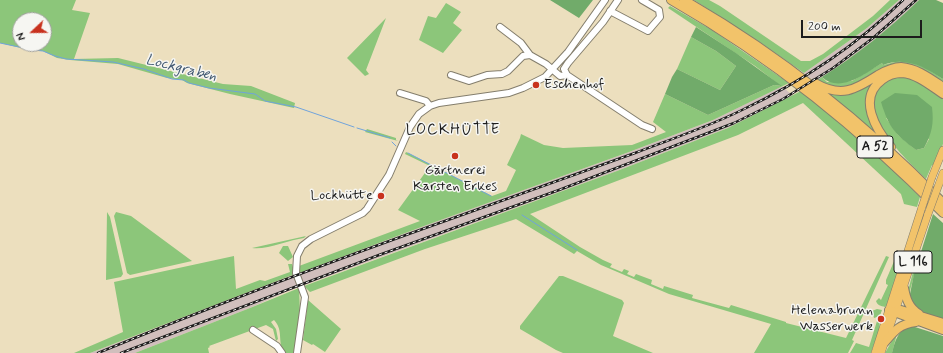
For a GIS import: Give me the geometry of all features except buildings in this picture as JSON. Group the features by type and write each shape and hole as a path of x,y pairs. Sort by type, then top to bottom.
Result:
{"highway":[{"name":"A 52","path":"671,0 734,38 775,66 828,106 882,154 943,213"},
{"name":"A 52","path":"684,0 738,33 780,62 854,119 943,203"},
{"path":"780,62 824,88 835,91 855,89 890,69 901,67 913,69 941,86"},
{"path":"922,182 881,134 872,115 871,98 874,89 880,81 887,76 903,73 920,79 943,94"},
{"path":"904,288 906,298 922,320"},
{"path":"894,310 922,320 943,330"},
{"path":"880,350 896,330 903,324 922,320 943,323"}],"main road":[{"name":"L 116","path":"880,350 894,310 922,207 943,150"},
{"name":"L 116","path":"894,310 904,288 943,173"}],"street":[{"path":"297,353 305,297 296,273 297,256 302,246 311,239 365,211 378,194 389,175 413,122 419,114 430,106 469,98 509,93 545,77 568,52 605,0"},
{"path":"618,0 603,22 564,69 567,75 636,122 652,129"},
{"path":"610,11 648,31 660,17 659,10 642,0"},
{"path":"500,27 521,43 530,55 553,69 560,76 567,75"},
{"path":"451,74 469,81 487,75 502,74 508,71 523,56 530,55"},
{"path":"400,93 426,101 430,106"},
{"path":"253,330 278,346 282,353"}],"shaded area":[{"path":"899,0 919,0 896,22 863,49 816,82 804,73 867,28"},
{"path":"782,86 793,96 728,128 617,171 288,291 250,308 135,353 90,353 424,226 713,120"}],"green space":[{"path":"0,0 76,0 72,10 90,13 74,59 118,58 223,84 251,86 295,103 294,108 230,94 118,64 57,58 45,52 52,52 52,12 12,12 12,46 0,43"},
{"path":"550,0 593,0 579,18"},
{"path":"694,0 709,0 801,61 810,61 823,54 873,16 890,0 899,0 867,28 804,73 758,41"},
{"path":"919,0 936,0 943,3 943,79 929,70 907,62 883,65 882,63 861,76 845,83 829,82 822,77 848,60 872,41"},
{"path":"446,3 461,12 453,23 462,30 443,53 419,40 428,16 436,18"},
{"path":"670,6 712,30 789,83 713,120 299,273 299,266 420,221 398,210 430,166 405,154 406,152 492,196 506,191 516,170 507,165 521,134 544,145 563,148 632,145 666,132 653,122 665,94 708,115 774,85 781,86 755,66 668,8"},
{"path":"386,18 366,70 369,74 365,76 347,58"},
{"path":"696,27 782,86 774,85 708,115 665,94 677,69 720,90 736,66 716,51 691,37"},
{"path":"691,37 716,51 736,66 720,90 677,69"},
{"path":"904,61 920,65 929,70 943,79 943,83 923,71 864,81 838,89 816,81 822,77 827,82 852,81 882,63 883,65"},
{"path":"900,69 917,73 943,89 943,91 927,81 910,74 901,72 884,76 874,86 869,102 871,118 880,137 827,92 849,92 881,76"},
{"path":"897,77 916,80 943,97 943,144 934,166 932,165 926,179 898,150 888,137 879,124 874,111 874,99 879,88 884,83","holes":["886,118 929,139 924,148 916,150 898,135"]},
{"path":"801,91 880,157 920,197 917,207 904,204 901,194 803,103 738,135 530,214 580,247 612,264 610,267 622,272 624,269 629,271 627,274 634,277 636,274 652,280 651,284 663,289 664,286 693,295 692,298 729,308 731,305 786,323 846,338 886,256 889,257 852,340 854,341 848,353 754,353 771,324 669,294 601,265 577,251 574,254 516,219 425,249 310,292 304,286 617,171 728,128"},
{"path":"895,93 917,95 932,107 932,128 924,148 916,150 898,135 890,124 881,102"},
{"path":"367,129 396,138 398,141 365,132"},
{"path":"107,212 110,217 123,274 121,277 106,280"},
{"path":"116,212 131,216 192,261 130,275 127,273 114,216"},
{"path":"933,214 943,223 943,319 919,311 907,295 910,294 914,274"},
{"path":"306,236 304,238 264,248 252,248"},
{"path":"283,246 288,246 293,257 288,261 279,253"},
{"path":"234,256 236,289 260,280 265,281 290,272 288,264 292,264 295,274 90,353 74,353 123,332 114,282"},
{"path":"895,259 902,260 887,305 885,307 881,306 876,301 879,298 881,300 888,285 886,284 886,280"},
{"path":"915,264 917,265 909,294 907,295"},
{"path":"559,276 563,276 622,300 624,303 613,336 653,353 563,353 520,329 520,326"},
{"path":"299,288 300,312 295,353 284,353 279,328 274,320 271,322 276,329 278,339 276,341 273,329 266,325 209,346 209,353 135,353 250,308"},
{"path":"308,300 341,329 325,352 313,344 312,345 303,340"},
{"path":"877,309 882,310 878,321 880,321 879,331 871,353 850,353 856,343 869,347 877,321 877,317 874,318 872,311"},
{"path":"909,327 915,327 943,336 943,353 892,353 899,334"},
{"path":"898,330 892,353 885,353"}],"waterway":[{"name":"Lockgraben","path":"0,43 43,51 66,59 113,62 144,69 172,79 184,80 189,83 209,88 255,94 265,101 296,107 354,127"},
{"name":"Lockgraben","path":"357,128 390,138"},
{"name":"Lockgraben","path":"392,142 396,146"},
{"name":"Lockgraben","path":"408,153 491,196"},
{"name":"Lockgraben","path":"522,215 577,250"}],"railway":[{"path":"98,353 323,265 635,153 716,122 764,99 827,62 866,33 903,0"},
{"path":"121,353 379,255 559,190 734,123 783,99 833,68 873,38 916,0"}],"place":[{"name":"Eschenhof","path":"536,85"},
{"name":"Gärtnerei Karsten Erkes","path":"455,156"},
{"name":"Lockhütte","path":"381,196"},
{"name":"Helenabrunn Wasserwerk","path":"881,319"}],"district":[{"name":"LOCKHÜTTE","path":"453,131"}]}
